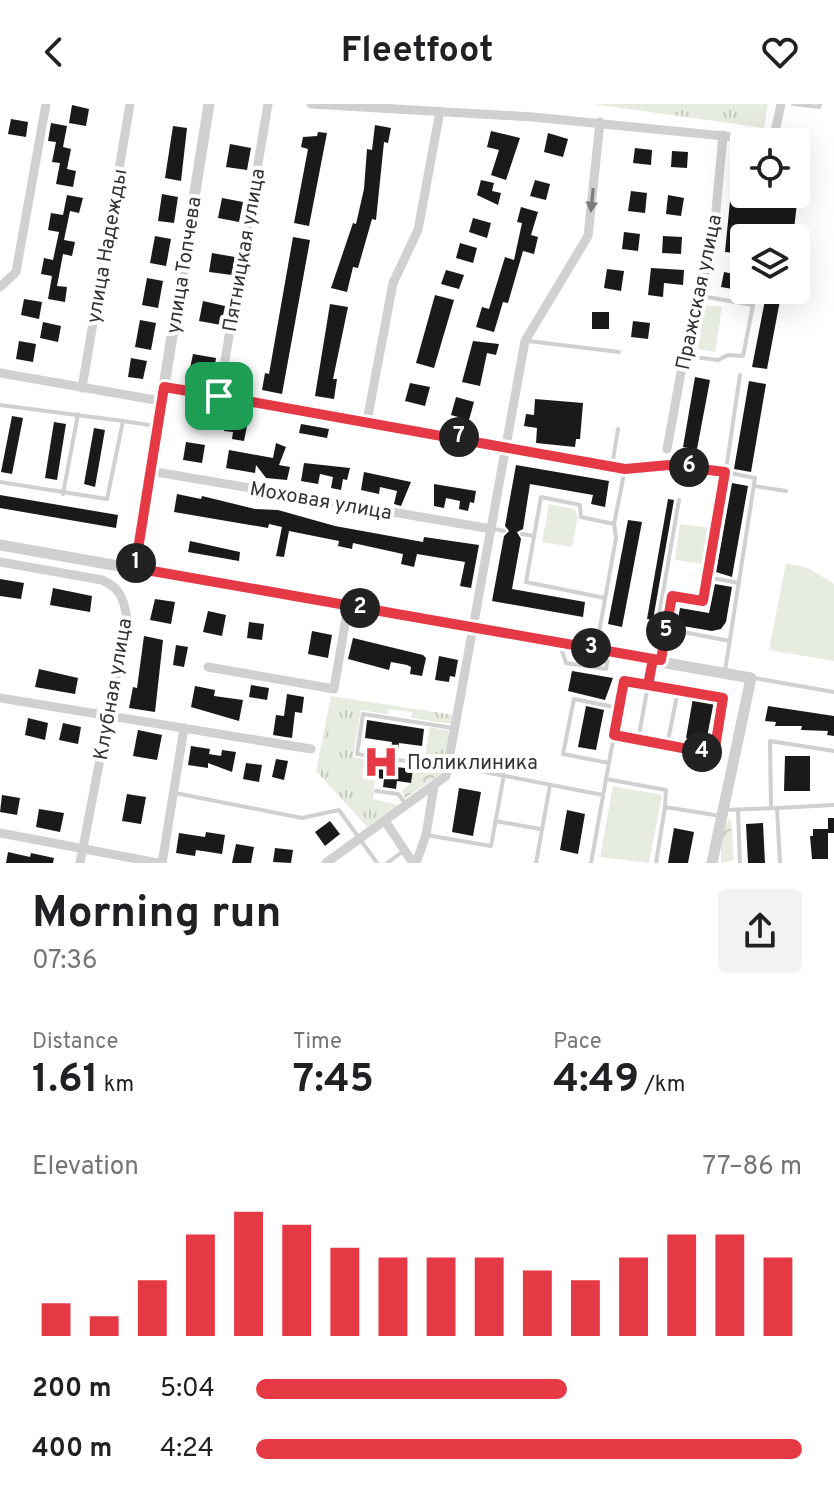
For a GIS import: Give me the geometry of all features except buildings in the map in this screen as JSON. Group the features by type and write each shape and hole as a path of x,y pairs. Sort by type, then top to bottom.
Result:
{"street":[{"path":"0,287 16,272 46,104"},
{"name":"улица Надежды","path":"82,388 130,104"},
{"name":"улица Топчева","path":"135,568 209,104"},
{"name":"Пятницкая улица","path":"219,396 268,104"},
{"path":"311,104 600,122 773,141 781,104"},
{"path":"367,421 393,283 418,230 440,111"},
{"path":"326,863 446,776 525,341 588,236 600,122"},
{"name":"Пражская улица","path":"667,449 684,356 713,242 723,135"},
{"path":"0,373 161,401"},
{"path":"164,387 625,469 669,465 725,472"},
{"name":"Моховая улица","path":"150,471 492,529"},
{"path":"0,545 751,678 729,813 712,863"},
{"name":"Клубная улица","path":"0,562 115,585 125,601 127,619 80,863"},
{"path":"208,667 334,689 348,606"},
{"path":"0,698 311,749"},
{"path":"0,833 160,863 175,793 184,728"},
{"path":"385,821 415,863 426,835 434,786"}],"lane":[{"path":"793,104 819,107 820,104"},
{"path":"684,356 718,360 728,355 743,356 753,305 699,296"},
{"path":"525,341 619,352"},
{"path":"638,740 648,685 666,630 672,596 703,601 740,375"},
{"path":"0,405 158,426"},
{"path":"63,494 78,414"},
{"path":"0,482 63,494 110,497 123,421"},
{"path":"612,467 618,429"},
{"path":"596,649 625,469"},
{"path":"725,472 755,478 725,671"},
{"path":"754,486 786,491"},
{"path":"605,598 526,582 541,497 580,505 581,517 614,524"},
{"path":"679,500 657,627 730,641"},
{"path":"492,529 504,531"},
{"path":"522,534 534,536"},
{"path":"707,577 739,583"},
{"path":"559,642 566,663 606,669 610,651"},
{"path":"751,678 834,692"},
{"path":"591,863 603,795 609,763 614,735 624,681 723,698 714,754 614,735"},
{"path":"667,746 678,690"},
{"path":"609,763 563,754 574,699 619,708"},
{"path":"389,759 357,754 363,714 456,728"},
{"path":"780,863 770,741 834,751"},
{"path":"397,760 449,765 603,795"},
{"path":"426,835 491,846 504,775"},
{"path":"606,779 666,790 656,863"},
{"path":"536,863 550,785"},
{"path":"376,791 398,794 407,805"},
{"path":"175,793 302,818 339,810 377,863"},
{"path":"665,807 729,813 834,805"},
{"path":"729,813 740,863"},
{"path":"495,821 540,829"},
{"path":"387,863 404,850"}],"green space":[{"path":"593,104 768,104 764,128"},
{"path":"705,305 722,307 715,352 698,349"},
{"path":"549,504 574,509 578,516 572,547 542,542"},
{"path":"680,524 710,528 704,564 675,560"},
{"path":"786,563 808,568 834,584 834,661 769,650"},
{"path":"331,696 454,715 452,724 411,718 412,712 388,709 387,714 361,710 353,757 365,759 362,778 375,781 373,799 398,805 367,827 316,771"},
{"path":"430,727 451,731 446,760 425,756"},
{"path":"414,763 443,767 442,773 405,798 402,791 411,783"},
{"path":"613,786 662,795 649,863 600,857"},
{"path":"731,819 734,860 721,863 721,840 727,821"}],"place":[{"name":"Поликлиника","path":"381,762"}],"route":[{"path":"219,396 164,387 135,568 653,659 648,685 723,698 714,754 614,735 624,681 648,685 650,678 653,659 661,660 672,596 703,601 725,472 669,465 625,469 219,396"}]}
